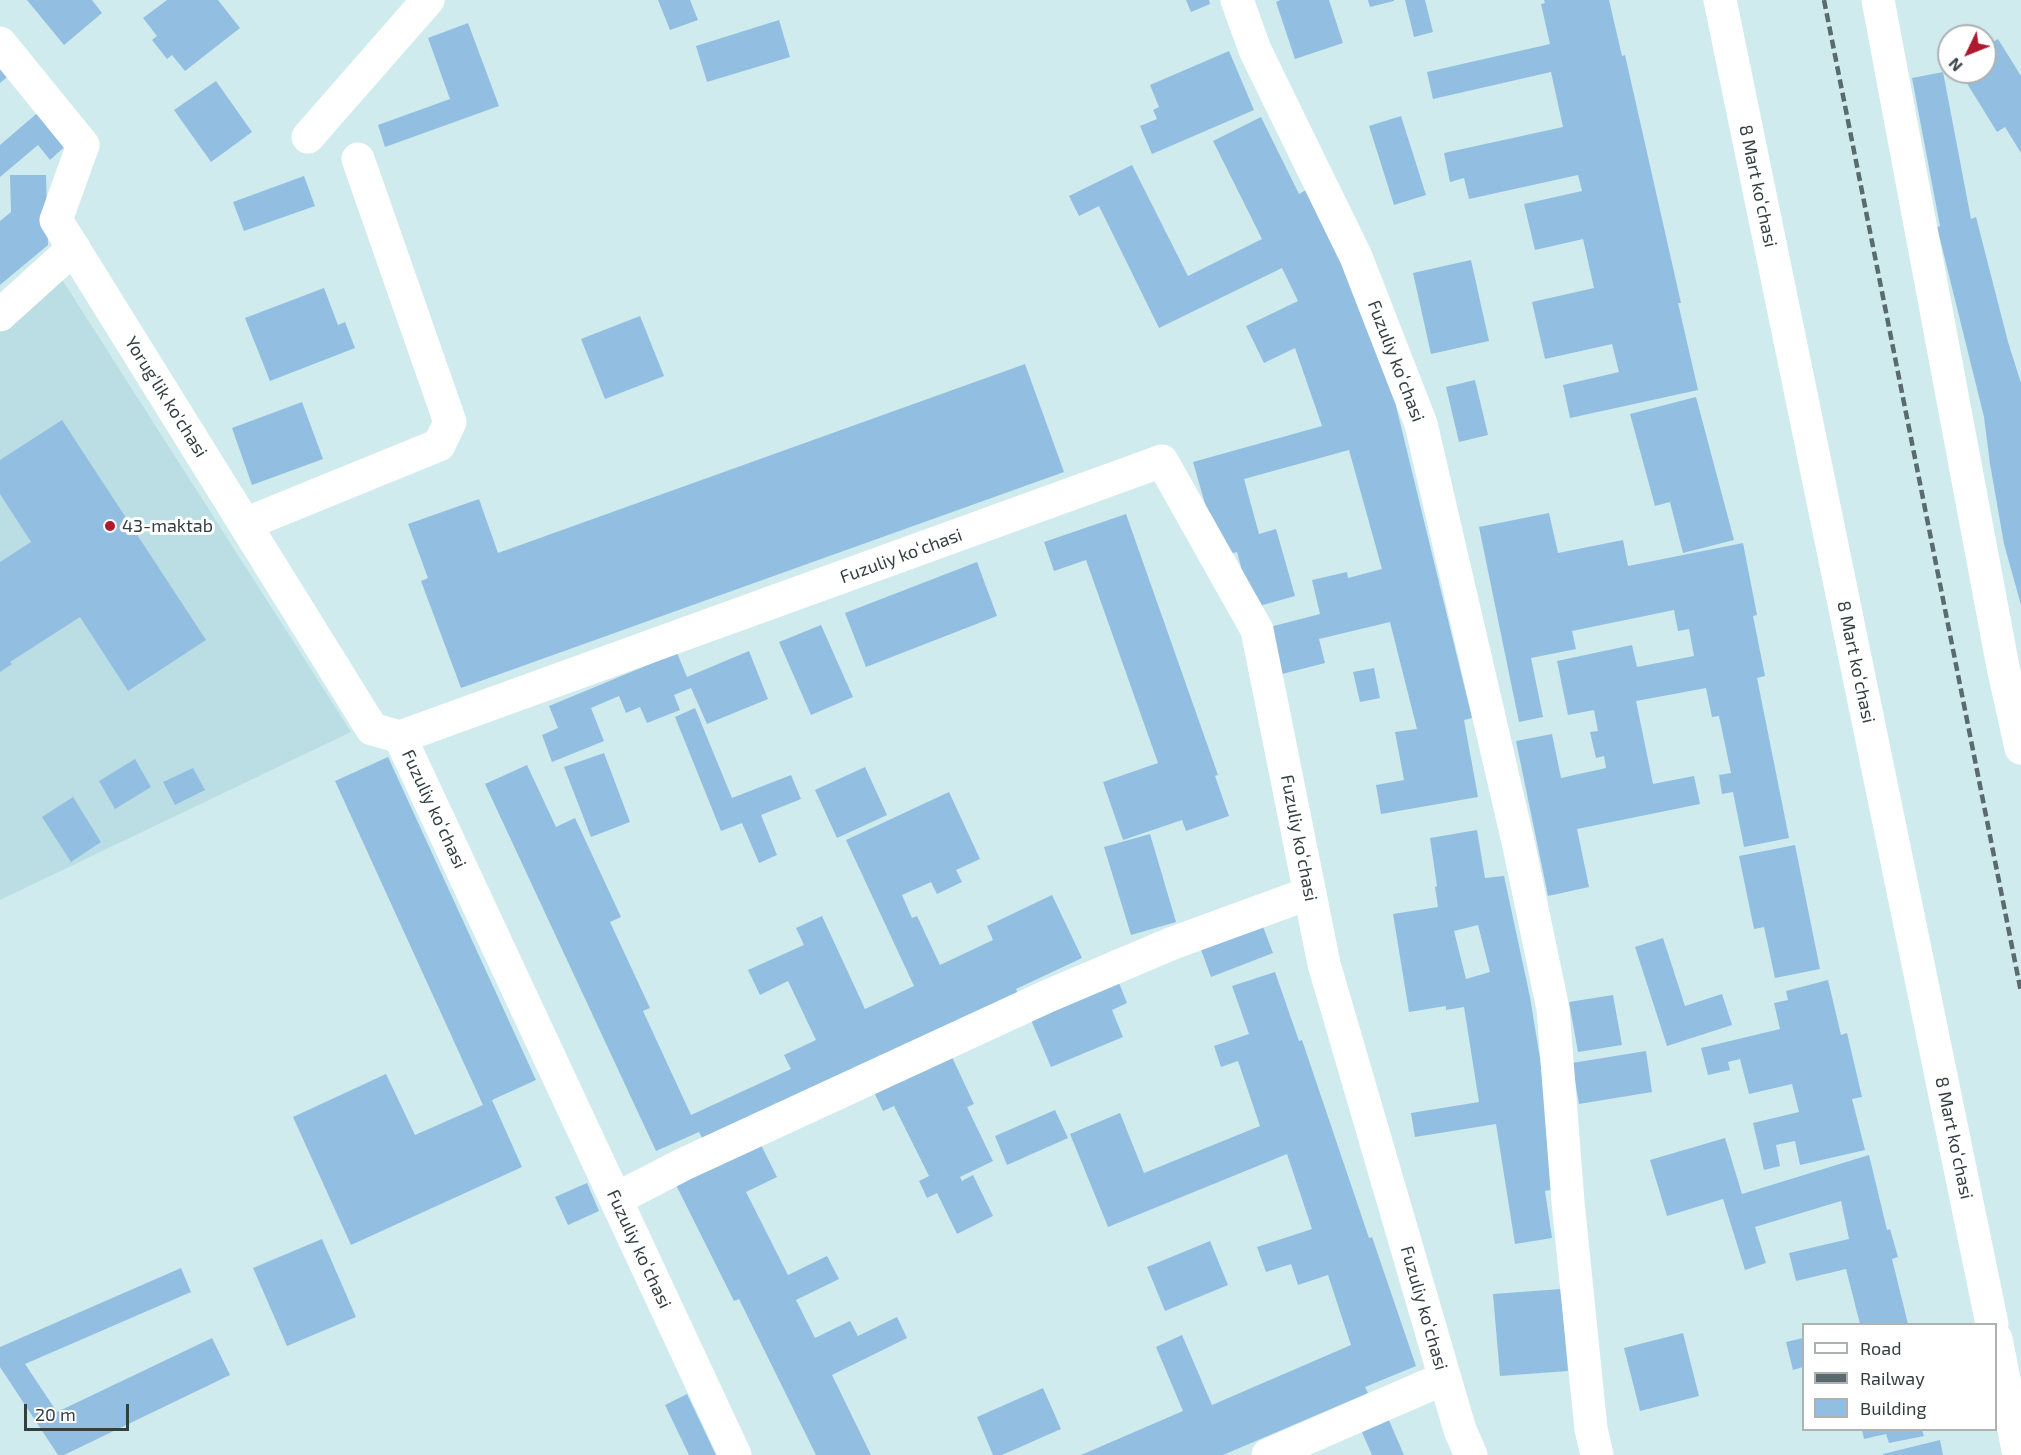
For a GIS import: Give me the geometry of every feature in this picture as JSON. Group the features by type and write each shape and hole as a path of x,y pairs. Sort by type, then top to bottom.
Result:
{"street":[{"path":"308,137 428,0"},
{"name":"Fuzuliy koʻchasi","path":"1238,0 1255,50 1356,257 1421,424 1519,846 1553,1009 1568,1202 1591,1430 1596,1455"},
{"name":"8 Mart koʻchasi","path":"1720,0 1992,1323"},
{"path":"1878,0 2003,667 2021,748"},
{"name":"Yorug'lik ko'chasi","path":"0,43 83,145 56,220 372,729 400,737"},
{"path":"245,524 439,445 450,422 358,159"},
{"path":"0,315 74,248"},
{"name":"Fuzuliy koʻchasi","path":"735,1455 400,737 1162,461 1257,630 1324,964 1460,1430 1471,1455"},
{"path":"616,1199 684,1164 1048,996 1173,943 1310,893"},
{"path":"1997,1349 2019,1455"},
{"path":"1268,1455 1445,1378"}],"shaded area":[{"name":"43-maktab","path":"54,267 351,732 0,900 0,320"}],"building":[{"path":"27,0 92,0 102,13 64,45"},
{"path":"167,0 218,0 240,28 185,71 172,55 167,59 152,40 157,36 143,18"},
{"path":"658,0 690,0 698,20 670,30"},
{"path":"1186,0 1209,0 1210,4 1191,12"},
{"path":"1280,0 1329,0 1343,43 1295,59 1276,2"},
{"path":"1368,0 1394,0 1394,1 1370,7"},
{"path":"1405,0 1425,0 1433,32 1414,37"},
{"path":"1544,0 1609,0 1622,56 1625,55 1681,303 1678,303 1698,390 1570,418 1563,385 1619,372 1612,344 1545,359 1532,302 1594,288 1583,239 1535,250 1524,204 1582,191 1578,175 1469,199 1464,178 1450,182 1444,153 1563,127 1551,72 1433,99 1427,72 1550,44 1541,4 1545,3"},
{"path":"779,20 790,57 707,82 696,46"},
{"path":"468,23 499,106 385,147 378,125 450,99 428,38"},
{"path":"1997,40 2021,76 2021,153 2005,127 1997,132 1967,84 1997,84"},
{"path":"1229,51 1254,110 1152,154 1140,126 1157,119 1153,110 1159,107 1150,85"},
{"path":"0,59 12,73 0,83"},
{"path":"1937,73 1937,84 1945,84 1971,219 1976,217 2008,342 2021,383 2021,605 2004,544 1984,417 1937,227 1940,226 1912,78"},
{"path":"216,81 252,132 211,162 174,110"},
{"path":"42,109 70,142 50,160 38,145 0,177 0,145"},
{"path":"1401,116 1426,195 1394,205 1369,126"},
{"path":"1261,117 1299,194 1306,190 1368,312 1399,404 1396,406 1472,718 1464,720 1478,797 1381,814 1376,785 1404,780 1395,732 1417,729 1390,622 1319,639 1325,663 1278,675 1266,628 1320,614 1312,580 1347,572 1348,578 1382,569 1349,450 1244,479 1259,534 1276,529 1295,596 1252,608 1237,552 1220,556 1193,462 1322,426 1295,348 1264,363 1246,326 1298,301 1282,268 1159,328 1099,206 1079,216 1069,196 1132,165 1188,276 1262,239 1213,141"},
{"path":"10,175 46,175 48,245 0,285 0,221 11,212"},
{"path":"304,176 315,206 244,231 233,202"},
{"path":"1471,260 1489,341 1431,354 1413,273"},
{"path":"324,288 338,325 345,322 355,348 270,381 245,318"},
{"path":"640,316 664,376 605,399 581,339"},
{"path":"1025,364 1064,472 461,688 421,581 428,578 408,524 479,499 498,553"},
{"path":"1475,380 1488,435 1459,442 1446,387"},
{"path":"1696,397 1734,540 1683,553 1670,502 1655,506 1630,414"},
{"path":"302,402 323,459 252,485 232,428"},
{"path":"62,420 206,640 128,691 80,617 10,662 12,664 0,672 0,562 31,542 0,494 0,460"},
{"path":"1549,513 1558,553 1623,540 1628,566 1743,543 1757,615 1753,616 1765,676 1757,678 1789,838 1744,847 1733,792 1722,794 1719,775 1731,773 1719,716 1712,717 1706,688 1636,701 1653,784 1694,776 1700,804 1577,829 1589,887 1548,896 1516,741 1552,734 1561,778 1606,768 1604,756 1596,758 1590,732 1598,731 1594,710 1568,715 1557,661 1632,645 1637,667 1694,656 1689,629 1678,631 1674,610 1572,631 1576,649 1531,658 1543,717 1519,722 1479,527"},
{"path":"1126,514 1218,775 1215,776 1229,816 1186,831 1182,820 1123,840 1103,782 1158,763 1086,560 1054,571 1044,542"},
{"path":"977,562 997,616 866,667 845,613"},
{"path":"821,625 853,697 811,715 779,642"},
{"path":"749,651 768,699 707,724 691,688 674,695 680,710 647,723 640,707 626,713 619,696 591,708 604,741 552,762 542,735 558,728 549,706 677,653 687,677"},
{"path":"1374,668 1380,698 1360,702 1353,672"},
{"path":"695,708 732,798 791,775 801,799 761,815 777,855 759,863 742,823 721,831 675,717"},
{"path":"604,753 630,822 591,837 564,767"},
{"path":"388,757 536,1080 492,1100 522,1167 351,1245 293,1117 386,1074 415,1135 483,1105 335,781"},
{"path":"135,759 151,787 115,809 99,781"},
{"path":"527,765 556,827 575,818 621,917 610,922 650,1008 643,1011 691,1115 791,1069 784,1055 816,1040 788,981 760,995 748,970 804,945 796,928 822,916 865,1009 914,986 846,840 949,792 980,859 956,870 962,882 937,894 931,882 902,895 912,918 917,916 940,965 993,940 987,926 1052,895 1082,958 1016,989 1021,1000 703,1140 699,1132 656,1151 485,784"},
{"path":"865,767 887,815 837,838 815,790"},
{"path":"193,768 205,790 175,805 163,782"},
{"path":"73,797 101,842 71,862 42,817"},
{"path":"1477,830 1485,878 1504,876 1530,997 1561,1188 1545,1191 1552,1238 1515,1244 1496,1124 1415,1137 1411,1113 1479,1102 1464,1007 1446,1010 1446,1006 1409,1012 1393,914 1438,907 1430,838","holes":["1478,925 1490,972 1466,979 1454,931"]},
{"path":"1150,834 1176,922 1131,935 1104,847"},
{"path":"1795,845 1820,969 1775,978 1764,927 1754,929 1739,856"},
{"path":"1262,924 1273,953 1211,977 1200,947"},
{"path":"1663,938 1685,1006 1722,994 1732,1025 1667,1046 1635,947"},
{"path":"1275,972 1299,1041 1302,1040 1369,1238 1372,1237 1416,1366 1365,1387 1368,1393 1223,1455 1081,1455 1183,1411 1156,1347 1182,1335 1212,1405 1351,1345 1328,1275 1298,1285 1291,1264 1266,1272 1257,1247 1312,1229 1287,1154 1108,1227 1070,1134 1120,1113 1144,1173 1260,1126 1238,1061 1221,1067 1214,1046 1249,1034 1232,986"},
{"path":"1828,980 1841,1035 1847,1033 1862,1097 1852,1099 1865,1150 1800,1165 1795,1141 1776,1145 1780,1166 1764,1170 1753,1123 1799,1112 1792,1084 1749,1094 1740,1059 1728,1062 1730,1070 1708,1075 1701,1048 1780,1029 1774,1003 1788,1000 1786,991"},
{"path":"1119,983 1127,1003 1112,1010 1123,1037 1051,1067 1031,1020"},
{"path":"1613,995 1622,1045 1578,1052 1569,1002"},
{"path":"1646,1051 1652,1092 1579,1104 1572,1063"},
{"path":"951,1055 974,1104 967,1107 993,1161 960,1177 962,1181 973,1175 993,1216 957,1234 937,1193 927,1198 919,1181 929,1176 894,1106 883,1111 874,1092"},
{"path":"1055,1110 1068,1138 1007,1165 995,1136"},
{"path":"1725,1138 1742,1194 1869,1155 1887,1230 1890,1229 1898,1257 1892,1259 1908,1323 1860,1323 1846,1269 1796,1281 1789,1253 1849,1239 1841,1201 1755,1227 1766,1263 1745,1270 1723,1199 1667,1216 1650,1160"},
{"path":"758,1139 777,1177 746,1192 788,1275 827,1256 839,1279 796,1300 815,1338 850,1321 858,1336 897,1317 907,1338 832,1375 871,1455 816,1455 739,1299 734,1301 676,1185"},
{"path":"587,1183 599,1211 568,1225 555,1197"},
{"path":"322,1239 356,1317 287,1346 253,1268"},
{"path":"1210,1241 1228,1285 1165,1311 1147,1267"},
{"path":"181,1268 191,1292 25,1364 57,1412 212,1338 230,1375 64,1455 58,1455 0,1367 0,1347"},
{"path":"1561,1289 1568,1371 1500,1376 1493,1294"},
{"path":"1683,1333 1699,1396 1640,1411 1624,1348"},
{"path":"1802,1338 1802,1367 1793,1370 1786,1342"},
{"path":"1043,1388 1061,1429 1002,1455 993,1455 977,1417"},
{"path":"687,1394 716,1455 689,1455 665,1405"},
{"path":"1388,1418 1404,1455 1372,1455 1361,1430"},
{"path":"1862,1431 1922,1431 1924,1436 1889,1443 1886,1434 1864,1439"},
{"path":"1940,1440 1943,1455 1883,1455 1883,1454"}],"railway":[{"path":"1824,0 2021,992"}],"place":[{"name":"43-maktab","path":"110,526"}]}
